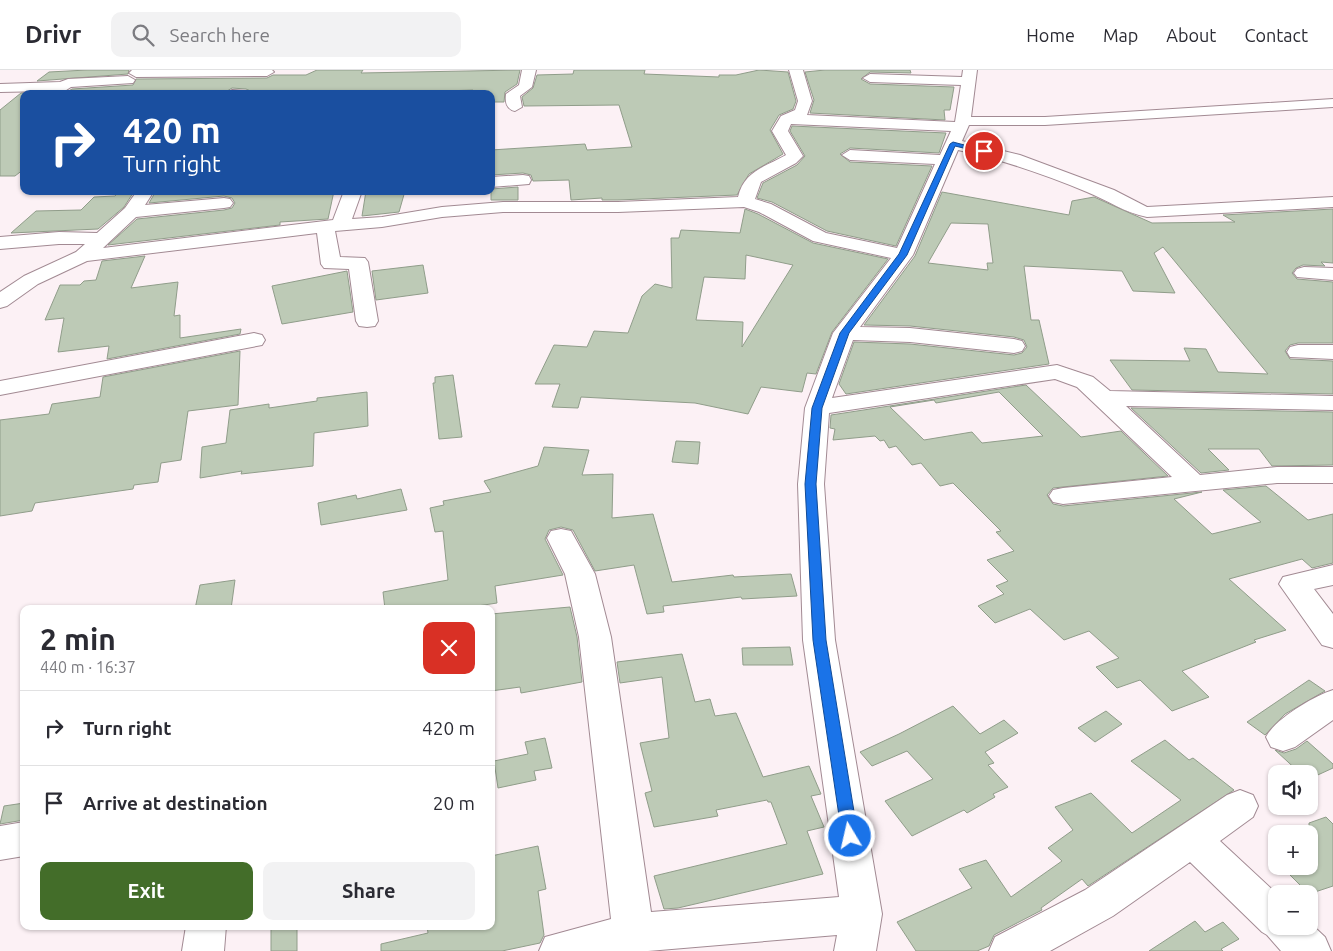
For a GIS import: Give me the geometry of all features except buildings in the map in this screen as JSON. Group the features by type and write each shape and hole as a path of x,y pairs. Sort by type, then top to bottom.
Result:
{"street":[{"path":"515,107 512,101 513,94 525,87 529,70"},
{"path":"746,202 751,183 764,172 785,164 795,156 780,131 786,119 801,113 805,101 796,70"},
{"path":"0,88 62,86 75,82 270,71"},
{"path":"246,90 270,71"},
{"path":"560,951 633,933 859,933 819,640 810,484 817,408 844,333 903,255 955,138 970,76 870,78"},
{"path":"56,90 62,86"},
{"path":"850,155 1045,121 1333,103"},
{"path":"786,119 955,138 1108,194 1137,210 1147,212 1333,202"},
{"path":"495,182 523,180"},
{"path":"0,302 32,280 83,256 131,212 143,195"},
{"path":"351,195 332,226 331,264 358,262 367,321"},
{"path":"83,256 332,226 382,222 442,212 503,207 618,207 746,202 765,208 820,238 903,255"},
{"path":"131,212 224,203"},
{"path":"0,243 59,238 101,239"},
{"path":"1304,273 1333,274"},
{"path":"844,333 910,335 1014,346"},
{"path":"0,388 254,340"},
{"path":"1298,352 1333,352"},
{"path":"817,408 1058,372 1085,382 1192,482"},
{"path":"1104,398 1333,403"},
{"path":"1063,496 1277,475 1333,475"},
{"path":"560,538 580,574 595,636 615,780 633,933"},
{"path":"1333,575 1294,584 1333,637"},
{"path":"1283,737 1333,703"},
{"path":"1010,951 1099,903 1240,806"},
{"path":"1192,839 1268,911"},
{"path":"0,843 20,840"},
{"path":"203,951 206,930"},
{"path":"1293,935 1310,951"}],"route":[{"path":"850,836 819,640 810,484 817,408 844,333 903,255 953,144 984,151"}]}
